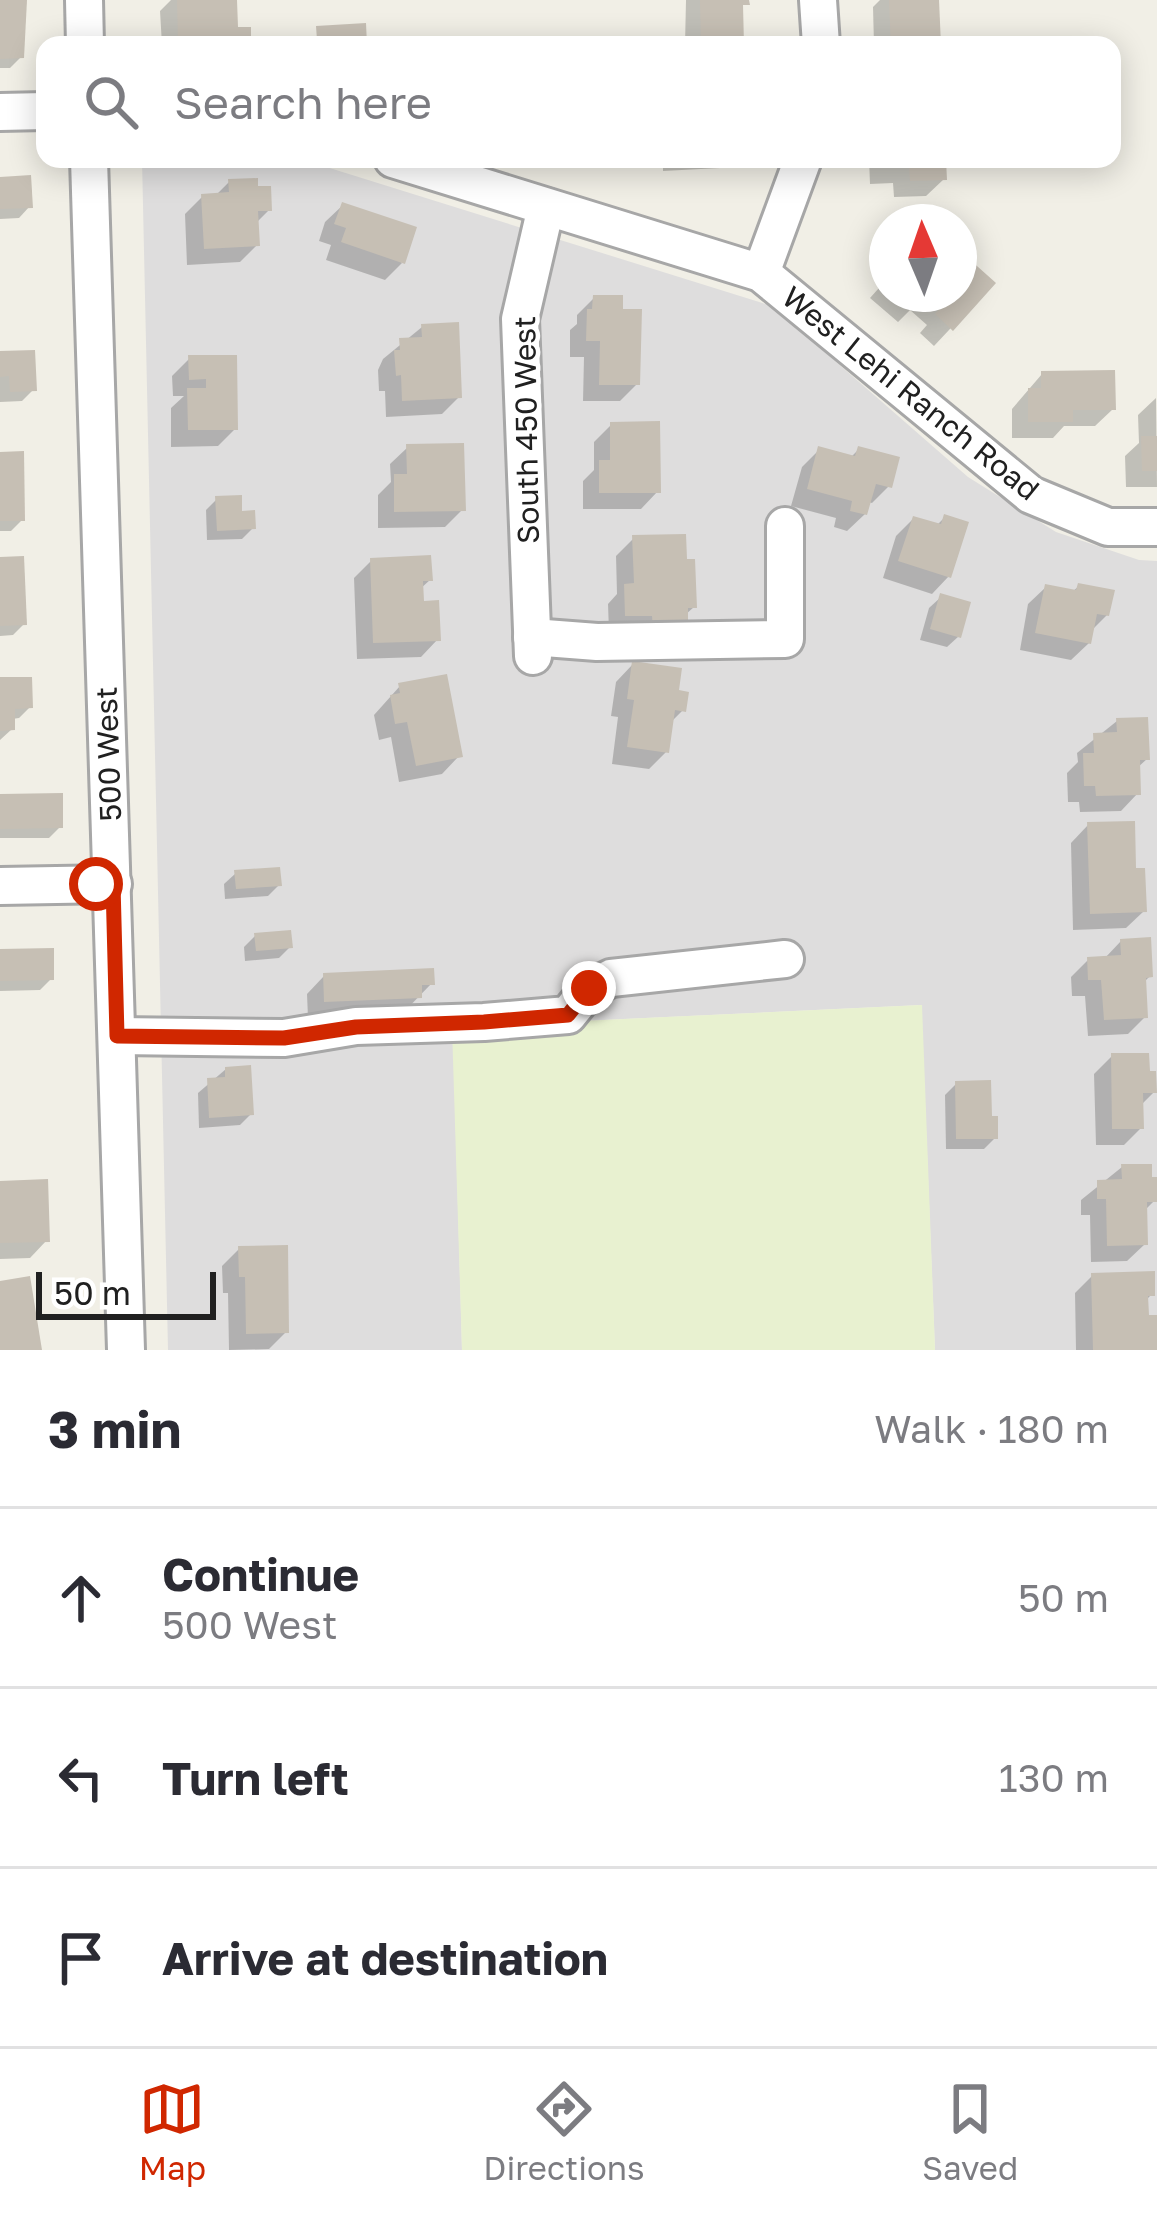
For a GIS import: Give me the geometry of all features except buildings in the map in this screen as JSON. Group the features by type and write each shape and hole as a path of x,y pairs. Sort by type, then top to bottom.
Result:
{"street":[{"path":"83,0 85,36"},
{"path":"818,0 820,36"},
{"path":"0,112 36,111"},
{"name":"500 West","path":"89,168 126,1350"},
{"name":"West Lehi Ranch Road","path":"422,168 761,272 1030,495 1108,527 1157,527"},
{"path":"761,272 800,168"},
{"name":"South 450 West","path":"546,207 520,319 532,646 785,639 785,526"},
{"path":"0,886 113,884"},
{"path":"117,1036 284,1038 356,1027 568,1015 589,988 610,978 785,959"}],"shaded area":[{"path":"142,168 330,168 772,306 968,477 1056,532 1139,560 1157,561 1157,1350 935,1350 921,1005 453,1027 462,1350 168,1350"}],"green space":[{"path":"922,1005 935,1350 462,1350 452,1027"}],"route":[{"path":"96,884 113,884 117,1036 284,1038 356,1027 568,1015 589,988"}]}
